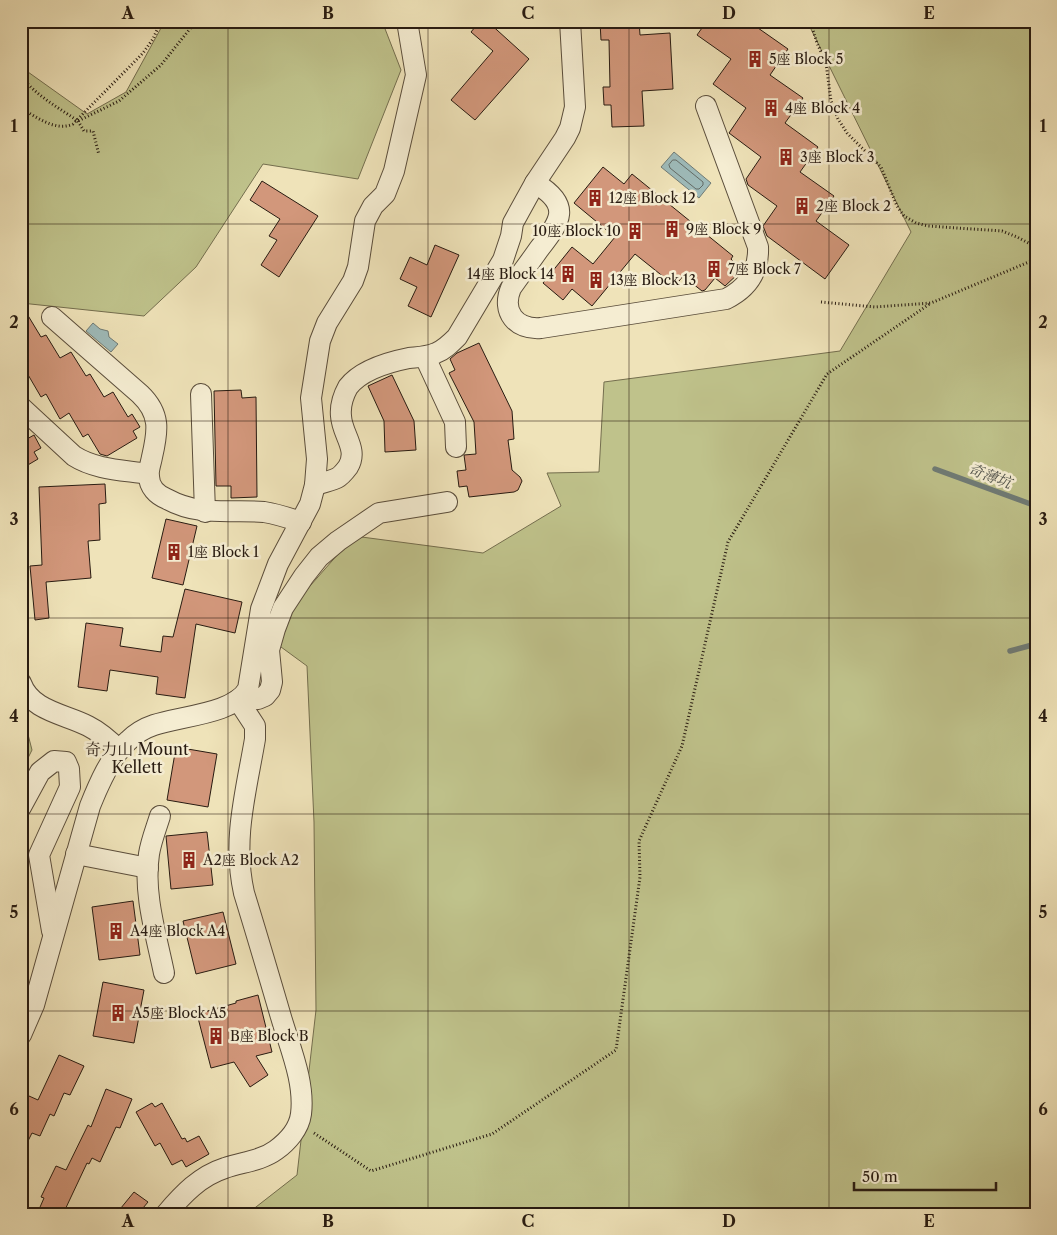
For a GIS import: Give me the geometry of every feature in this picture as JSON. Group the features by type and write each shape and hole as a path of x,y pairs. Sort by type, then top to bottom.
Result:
{"street":[{"path":"21,1035 34,1005 95,793 119,750 128,740 148,728 213,710 238,700 246,694 250,683 258,623 270,582 310,504 315,485 316,459 311,398 320,341 327,323 353,281 358,267 366,221 373,206 385,194 394,171 416,74 407,21"},
{"path":"315,485 338,477 349,466 352,458 350,443 342,426 340,415 342,400 349,386 365,373 386,364 425,357 437,353 448,346 457,337 504,260 513,223 535,183 565,138 573,118 575,107 570,21"},
{"path":"535,183 553,195 557,202 559,215 555,229 508,294 508,309 511,316 522,325 528,328 541,328 726,298 742,289 748,283 757,266 758,246 706,106"},
{"path":"52,317 140,394 152,408 157,435 150,479 158,494 170,501 205,512 263,512 301,522"},
{"path":"425,357 455,422 456,447"},
{"path":"201,394 205,512"},
{"path":"21,407 83,462 150,479"},
{"path":"238,700 258,699 265,696 270,690 272,682 269,650 274,629 283,608 319,557 338,541 379,513 447,502"},
{"path":"21,683 26,694 34,702 90,727 119,750"},
{"path":"166,1214 184,1193 209,1175 275,1151 289,1138 299,1123 301,1112 300,1079 244,893 240,872 240,823 255,739 255,726 238,700"},
{"path":"21,807 40,772 54,761 66,762 69,769 70,787 39,855 53,938"},
{"path":"160,816 151,844 148,868 149,892 164,973"},
{"path":"76,854 148,868"}],"path":[{"path":"78,121 143,53 153,40 161,21"},
{"path":"21,108 55,126 68,127 119,101 161,65 193,25 194,21"},
{"path":"810,21 826,63 831,101 838,119 847,133 881,167 897,206 904,216 916,223 928,226 1002,231 1036,247"},
{"path":"21,76 25,82 53,105 78,121 84,131 93,131 99,155"},
{"path":"299,1123 371,1171 492,1134 616,1050 640,877 639,841 682,746 728,542 827,374 931,303 1036,259"},
{"path":"821,302 875,306 931,303"}],"green space":[{"path":"156,21 382,21 401,70 358,179 263,164 196,267 144,316 21,303 21,67 87,114 126,92 161,28"},
{"path":"807,21 1036,21 1036,1214 247,1214 297,1175 316,1010 314,822 307,666 266,636 354,536 483,553 561,506 547,473 599,472 604,382 840,351 911,232"},
{"path":"21,707 32,750 21,772"}],"water":[{"path":"674,152 711,183 699,198 661,167"},
{"path":"93,323 100,329 108,331 109,337 118,344 111,352 86,331"}],"building":[{"path":"480,21 487,21 529,59 475,120 451,100 493,51 471,32"},
{"path":"639,21 640,35 670,33 673,89 642,91 644,126 612,127 611,105 604,105 603,87 610,87 609,40 601,40 600,22"},
{"path":"707,21 748,21 788,49 770,75 803,98 785,123 818,147 800,172 834,196 816,221 849,245 825,279 767,236 763,226 777,206 748,185 746,179 761,157 729,133 746,108 713,84 731,59 697,35"},
{"path":"603,167 624,184 632,174 733,256 731,259 738,266 739,273 725,286 715,278 702,291 683,276 675,286 635,254 592,306 572,289 563,300 543,283 572,247 593,264 615,237 574,203"},
{"path":"262,181 318,216 279,277 261,265 277,240 269,236 280,219 250,200"},
{"path":"435,245 459,255 431,317 408,306 417,287 400,279 410,257 427,265"},
{"path":"21,304 41,337 46,335 60,358 71,352 86,376 90,374 104,397 113,392 128,417 132,414 140,427 133,431 137,438 107,456 100,454 88,434 83,437 69,413 60,419 46,394 41,397 27,373 21,376"},
{"path":"479,343 512,411 514,439 508,440 512,470 522,481 518,490 514,492 469,497 467,486 459,487 457,471 466,470 464,455 476,454 474,422 449,373 455,370 450,359 457,353"},
{"path":"392,375 414,421 416,450 385,452 384,421 368,386"},
{"path":"241,390 242,398 256,397 257,497 231,498 231,486 216,486 214,391"},
{"path":"21,428 27,439 34,435 41,448 34,452 38,459 21,469"},
{"path":"105,484 106,503 99,504 100,540 88,541 91,578 46,582 49,618 35,620 30,566 42,565 39,487"},
{"name":"1座 Block 1","path":"166,519 197,526 183,585 152,578"},
{"path":"185,589 242,602 235,633 196,624 185,698 156,694 158,677 110,670 107,691 78,687 86,623 123,628 120,646 161,652 163,636 173,637"},
{"path":"176,747 217,754 208,807 167,800"},
{"name":"A2座 Block A2","path":"207,832 213,885 171,889 166,836"},
{"name":"A4座 Block A4","path":"133,901 140,955 99,960 92,907"},
{"path":"223,912 236,964 196,974 183,921"},
{"name":"A5座 Block A5","path":"103,982 144,990 134,1043 93,1036"},
{"name":"B座 Block B","path":"258,995 272,1052 256,1056 268,1075 250,1087 234,1062 211,1068 197,1014"},
{"path":"59,1055 84,1066 70,1095 64,1093 54,1116 50,1114 40,1136 32,1133 21,1155 21,1111 29,1096 38,1100"},
{"path":"106,1089 132,1099 120,1128 116,1127 100,1162 92,1158 89,1164 87,1163 63,1214 37,1214 44,1198 41,1197 56,1166 66,1170 88,1125 91,1127"},
{"path":"152,1103 155,1107 162,1103 182,1139 185,1138 187,1142 199,1136 209,1154 186,1167 182,1160 172,1165 160,1143 155,1146 136,1112"},
{"path":"134,1192 148,1202 138,1214 116,1214"}],"waterway":[{"name":"奇薄坑","path":"935,469 1036,506"},
{"path":"1010,651 1036,644"}],"place":[{"name":"5座 Block 5","path":"755,59"},
{"name":"4座 Block 4","path":"771,108"},
{"name":"3座 Block 3","path":"786,157"},
{"name":"12座 Block 12","path":"595,198"},
{"name":"2座 Block 2","path":"802,206"},
{"name":"9座 Block 9","path":"672,229"},
{"name":"10座 Block 10","path":"635,231"},
{"name":"7座 Block 7","path":"714,269"},
{"name":"14座 Block 14","path":"568,274"},
{"name":"13座 Block 13","path":"596,280"},
{"name":"1座 Block 1","path":"174,552"},
{"name":"A2座 Block A2","path":"189,860"},
{"name":"A4座 Block A4","path":"116,931"},
{"name":"A5座 Block A5","path":"118,1013"},
{"name":"B座 Block B","path":"216,1036"}],"district":[{"name":"奇力山 Mount Kellett","path":"137,758"}]}
